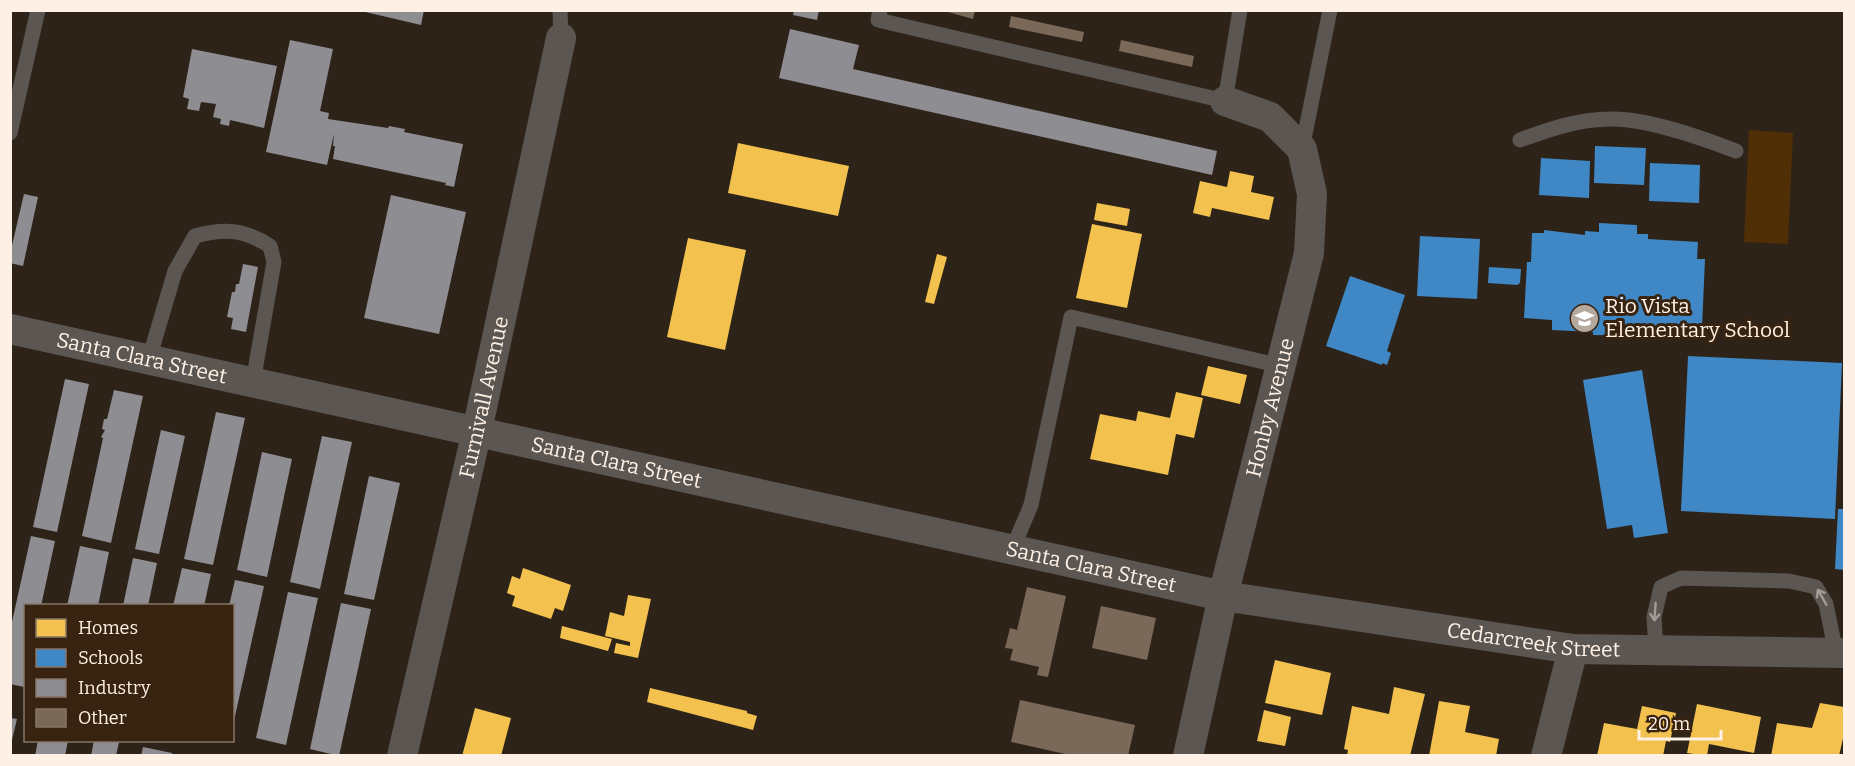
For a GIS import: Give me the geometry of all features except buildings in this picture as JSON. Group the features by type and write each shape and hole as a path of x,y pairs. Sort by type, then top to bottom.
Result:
{"street":[{"name":"Furnivall Avenue","path":"402,756 477,431 561,24"},
{"path":"1225,101 1270,117 1302,149"},
{"name":"Honby Avenue","path":"1188,756 1223,596 1309,252 1312,194 1302,149"},
{"name":"Santa Clara Street","path":"10,328 1223,596"},
{"name":"Cedarcreek Street","path":"1223,596 1573,649 1840,653"},
{"path":"1546,756 1573,649"}],"lane":[{"path":"10,133 38,10"},
{"path":"880,10 878,20 1225,101 1240,10"},
{"path":"1302,149 1330,10"},
{"path":"1520,140 1565,124 1612,118 1662,127 1736,151"},
{"path":"149,359 176,271 195,236 220,230 237,232 258,238 270,246 274,262 253,382"},
{"path":"1012,550 1031,505 1071,317 1281,366"},
{"path":"1656,650 1656,598 1661,587 1681,578 1789,581 1816,587 1827,604 1840,653"}],"shaded area":[{"path":"1749,130 1793,133 1788,244 1744,242"}],"place":[{"name":"Rio Vista Elementary School","path":"1584,318"}]}
